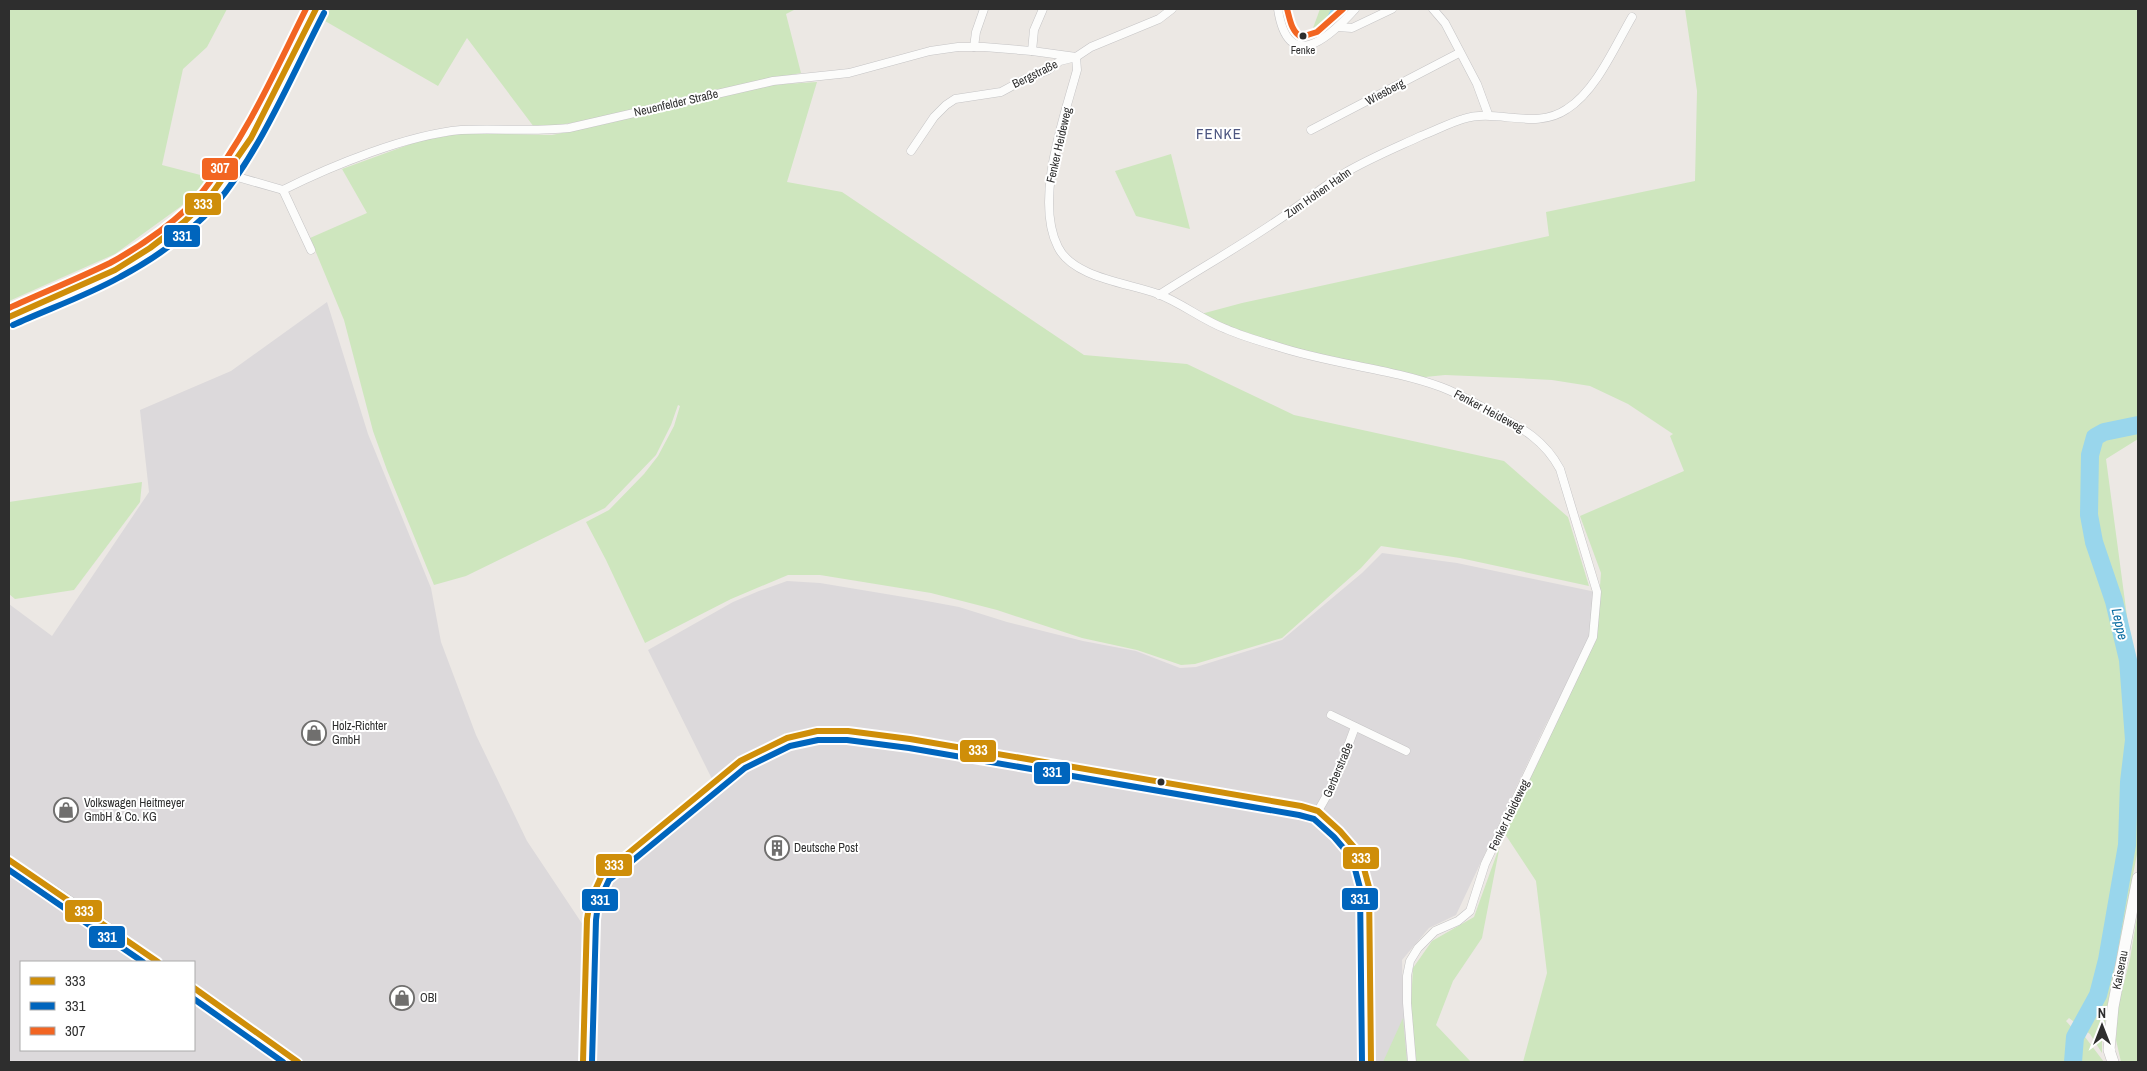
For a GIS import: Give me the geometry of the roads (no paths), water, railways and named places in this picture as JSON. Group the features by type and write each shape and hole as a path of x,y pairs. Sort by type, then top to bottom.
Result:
{"main road":[{"path":"9,317 115,270 150,248 184,222 209,198 227,174 254,131 316,9"},
{"name":"Kaiserau","path":"2113,1062 2110,1050 2112,1015 2138,878"}],"street":[{"path":"974,47 976,32 984,9"},
{"path":"1032,50 1034,30 1043,9"},
{"name":"Bergstraße","path":"912,151 946,105 955,100 1000,92 1025,78 1048,70 1060,61 1076,57 1092,47 1159,19 1172,9"},
{"path":"1278,9 1287,37 1295,45 1306,46 1318,42 1338,27 1355,9"},
{"path":"1338,27 1352,28 1392,9"},
{"path":"1433,9 1445,23 1459,53 1477,84 1488,114"},
{"name":"Zum Hohen Hahn","path":"1159,295 1283,217 1342,175 1369,159 1464,118 1488,114 1511,119 1534,119 1551,116 1567,110 1586,92 1600,72 1632,17"},
{"name":"Neuenfelder Straße","path":"283,190 328,170 424,136 460,130 545,131 569,128 773,81 849,74 930,50 974,47 1032,50 1076,57"},
{"name":"Wiesberg","path":"1311,130 1459,53"},
{"name":"Fenker Heideweg","path":"1076,57 1077,70 1057,146 1050,184 1051,222 1058,248 1071,262 1096,276 1159,295 1225,329 1278,347 1415,379 1442,388 1523,428 1540,441 1552,455 1560,469 1597,592 1594,637 1485,864 1470,911 1458,921 1435,931 1418,948 1410,961 1407,976 1407,1003 1412,1062"},
{"path":"227,174 283,190 311,250"},
{"name":"Gerberstraße","path":"1331,715 1406,751"},
{"name":"Gerberstraße","path":"1318,811 1335,781 1355,728"},
{"name":"Gerberstraße","path":"583,1062 587,919 590,901 602,875 740,761 787,738 817,731 848,731 896,737 1301,806 1318,811 1340,831 1360,854 1370,887 1370,1062"},
{"path":"9,860 80,906 157,961"},
{"path":"195,989 294,1061"}],"waterway":[{"path":"1320,33 1333,9"},
{"name":"Leppe","path":"2073,1062 2075,1037 2098,995 2107,960 2127,845 2129,782 2134,740 2128,660 2114,601 2094,542 2089,515 2090,455 2095,437 2104,432 2138,425"}],"place":[{"name":"Fenke","path":"1303,36"},
{"name":"Holz-Richter GmbH","path":"314,733"},
{"name":"Volkswagen Heitmeyer GmbH & Co. KG","path":"66,810"},
{"name":"Deutsche Post","path":"777,848"},
{"name":"OBI","path":"402,998"}],"district":[{"name":"FENKE","path":"1219,134"}]}
